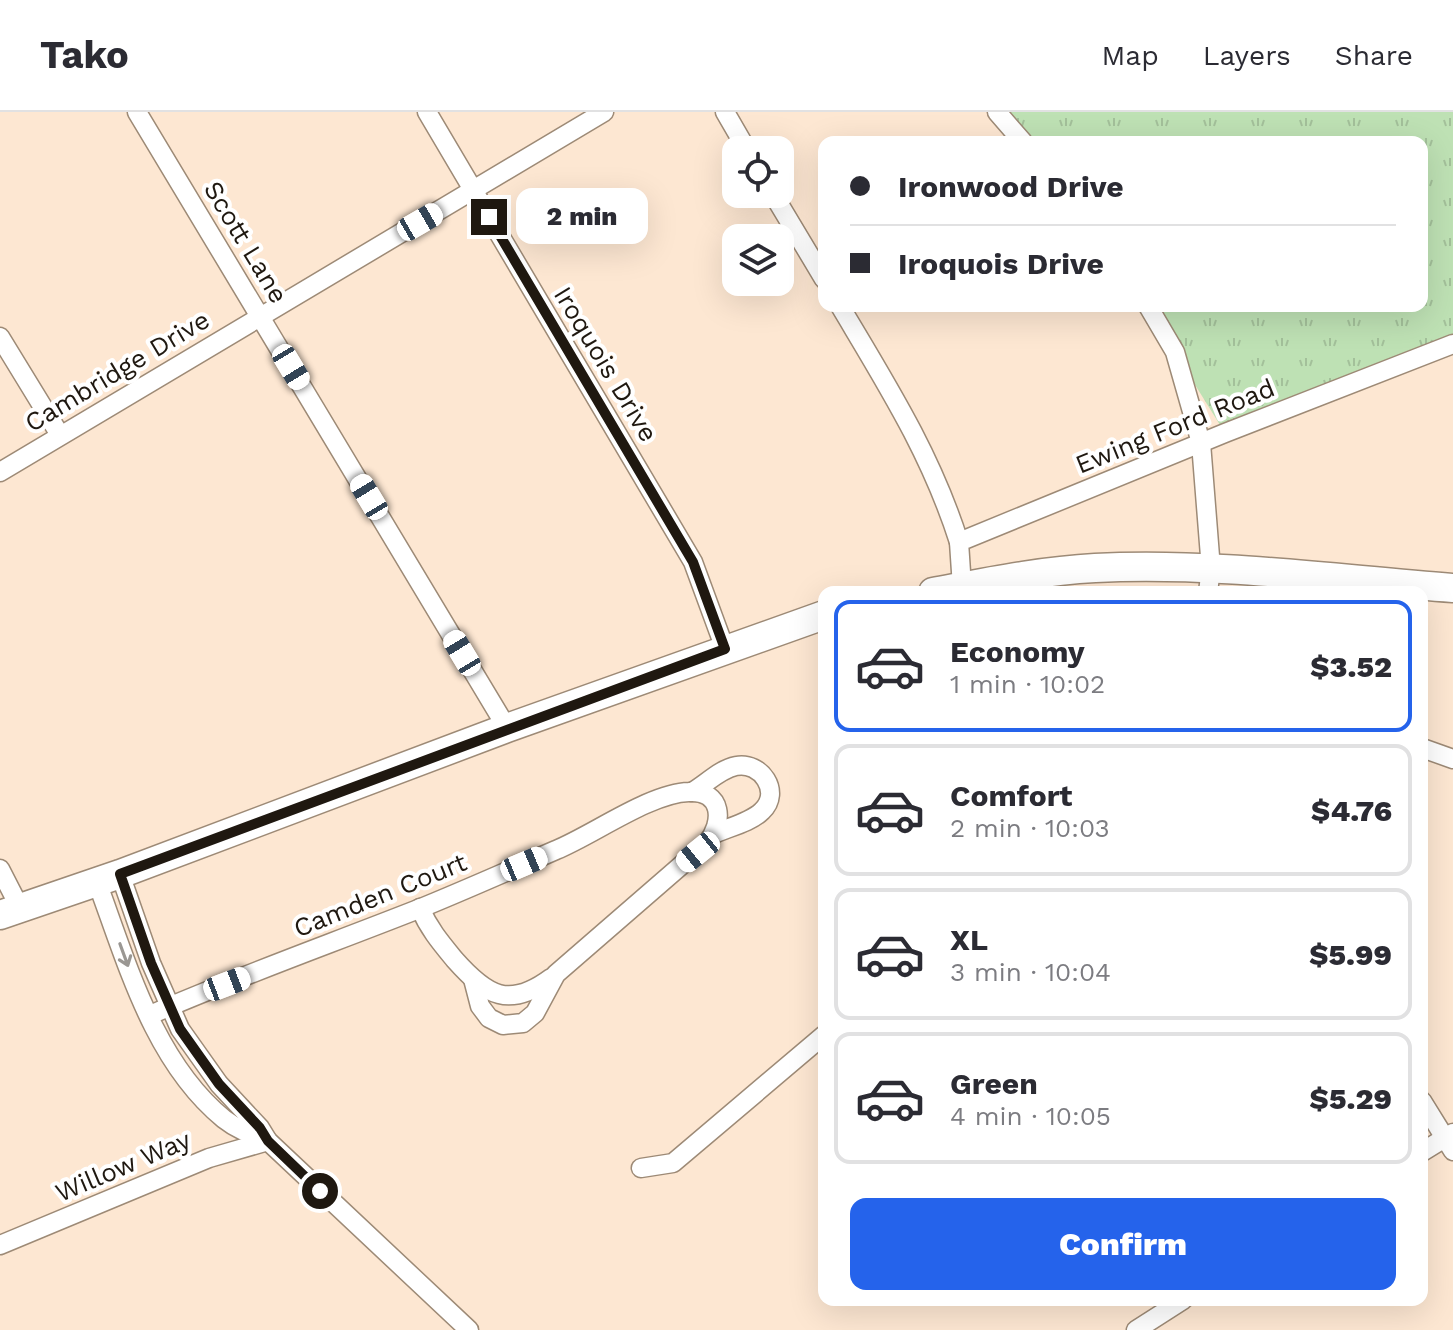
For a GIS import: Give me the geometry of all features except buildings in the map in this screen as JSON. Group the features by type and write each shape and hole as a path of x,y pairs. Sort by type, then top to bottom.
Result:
{"main road":[{"path":"966,586 1002,578 1096,568 1210,581 1384,586"},
{"path":"1428,587 1453,588"},
{"path":"10,912 109,878 507,728 818,617"}],"street":[{"name":"Scott Lane","path":"137,112 507,728"},
{"name":"Iroquois Drive","path":"427,112 693,562 725,649"},
{"name":"Cambridge Drive","path":"0,472 604,112"},
{"path":"725,112 739,136"},
{"path":"997,112 1018,136"},
{"path":"781,208 818,269"},
{"path":"844,312 914,430 947,502 959,542 962,586"},
{"path":"1152,312 1175,352 1201,443 1210,581"},
{"path":"0,337 60,435"},
{"name":"Ewing Ford Road","path":"959,542 1453,344"},
{"path":"1428,750 1453,759"},
{"name":"Camden Court","path":"150,1015 420,908 576,842 616,818 679,793 692,792 736,766 754,767 766,778 770,794 765,808 753,817 716,833"},
{"path":"420,908 429,928 473,979 491,992 511,996 532,991 556,974 716,833 719,820 716,807 706,795 692,792"},
{"path":"0,869 10,912"},
{"path":"109,878 180,1029 207,1069 268,1141 469,1330"},
{"path":"109,878 134,983 162,1041 197,1093 224,1119 241,1131 268,1141"},
{"path":"473,979 480,1006 486,1015 498,1024 513,1026 523,1023 535,1013 556,974"},
{"path":"641,1168 673,1163 818,1040"},
{"path":"1428,1109 1450,1140 1428,1149"},
{"name":"Willow Way","path":"0,1245 209,1158 268,1141"},
{"path":"1136,1330 1174,1306"}],"green space":[{"path":"997,112 1453,112 1453,344 1225,433 1150,312 1428,312 1428,136 1018,136"}],"route":[{"path":"320,1191 268,1141 260,1128 219,1084 180,1029 151,963 120,874 725,649 693,562 489,217"}]}
